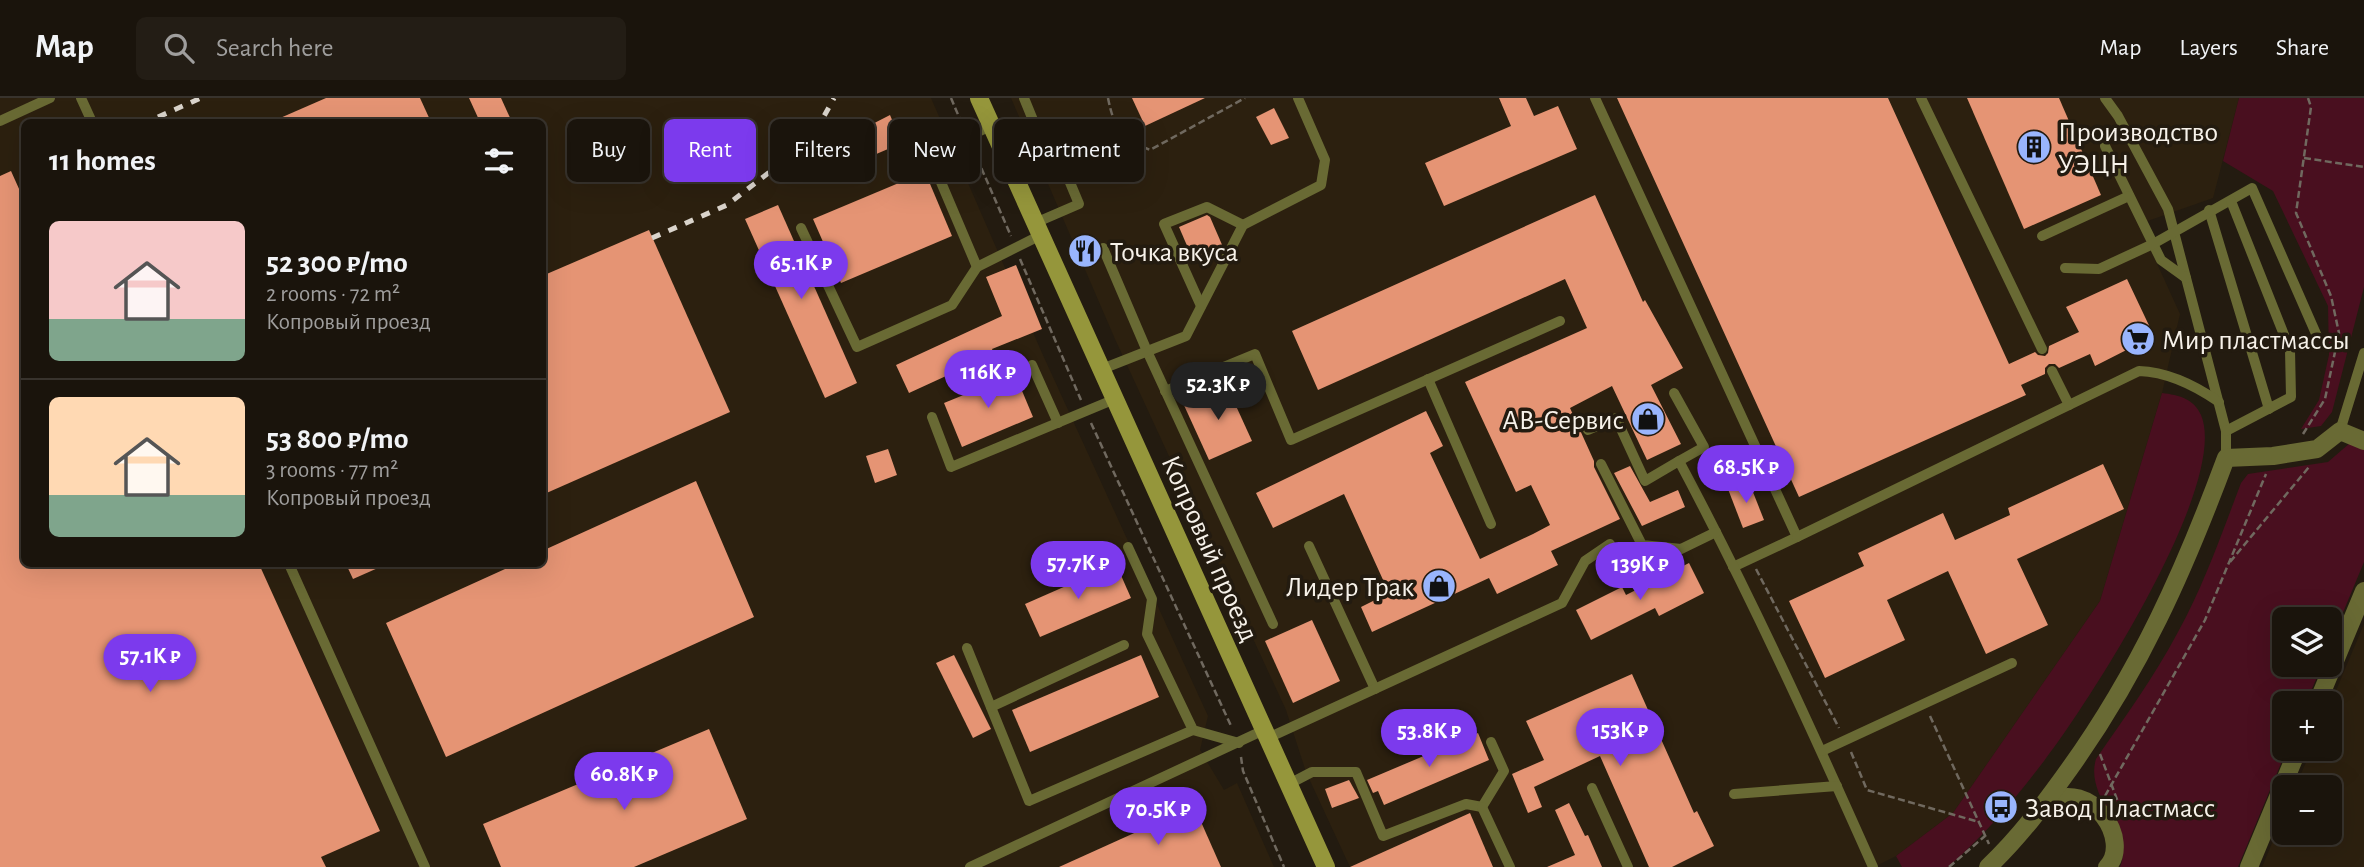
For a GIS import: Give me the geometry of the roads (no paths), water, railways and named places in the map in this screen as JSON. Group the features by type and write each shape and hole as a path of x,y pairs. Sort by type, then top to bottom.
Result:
{"main road":[{"name":"Копровый проезд","path":"979,98 994,131"},
{"name":"Копровый проезд","path":"1017,182 1326,867"}],"street":[{"path":"1992,863 2045,804 2093,736 2131,674 2165,609 2197,536 2226,458 2273,456 2317,449 2340,431 2364,441"},
{"path":"2322,691 2364,591"},
{"path":"2249,867 2293,761"},
{"path":"2045,804 2058,796 2072,796 2085,799 2097,807 2112,833 2114,848 2107,867"}],"lane":[{"path":"0,121 50,98"},
{"path":"81,98 91,119"},
{"path":"1024,98 1033,119"},
{"path":"1101,369 1185,335 1243,225 1321,185 1325,160 1298,98"},
{"path":"1595,98 1797,537"},
{"path":"1921,98 2042,349"},
{"path":"2105,98 2118,116 2168,209 2227,431 2226,458"},
{"path":"977,267 929,154 968,137 994,133"},
{"path":"2105,146 2161,260 2186,278"},
{"path":"801,228 857,347 951,305 977,267 1015,247 1038,229 1079,204 1070,182"},
{"path":"2065,268 2099,269 2153,244 2252,188 2317,336"},
{"path":"2042,236 2129,196"},
{"path":"2227,431 2291,397 2290,350 2231,201"},
{"path":"1201,306 1164,224 1207,207 1243,225"},
{"path":"2209,210 2269,409"},
{"path":"1103,248 1147,351 1273,624"},
{"path":"1166,391 1255,354 1291,440 1560,321"},
{"path":"2340,431 2364,353"},
{"path":"1032,365 1058,423"},
{"path":"2052,371 2069,405"},
{"path":"1733,566 2139,371 2158,372 2204,392 2219,402"},
{"path":"1428,379 1491,524"},
{"path":"1588,430 1616,418 1645,481 1704,447 1674,393"},
{"path":"932,417 951,467 1115,399"},
{"path":"1679,461 1822,751 1873,867"},
{"path":"1601,464 1642,545 1681,549 1716,532"},
{"path":"970,867 1239,743 1375,689 1562,603 1585,561 1610,544"},
{"path":"1309,546 1375,689"},
{"path":"1128,547 1152,599 1147,634 1193,730"},
{"path":"290,567 425,867"},
{"path":"991,707 1124,645"},
{"path":"967,648 1029,801 1193,730 1239,743"},
{"path":"1822,751 2012,663"},
{"path":"1482,807 1504,771 1491,742"},
{"path":"1289,784 1312,772 1356,772 1383,836 1466,804 1482,807"},
{"path":"1734,794 1837,786"},
{"path":"1592,788 1628,867"},
{"path":"1482,807 1510,867"}],"railway":[{"path":"158,117 201,98"},
{"path":"652,238 727,205 811,140 834,98"}],"place":[{"name":"Производство УЭЦН","path":"2034,147"},
{"name":"Точка вкуса","path":"1085,251"},
{"name":"Мир пластмассы","path":"2138,339"},
{"name":"АВ-Сервис","path":"1648,419"},
{"name":"Лидер Трак","path":"1439,586"},
{"name":"Завод Пластмасс","path":"2001,807"}]}
